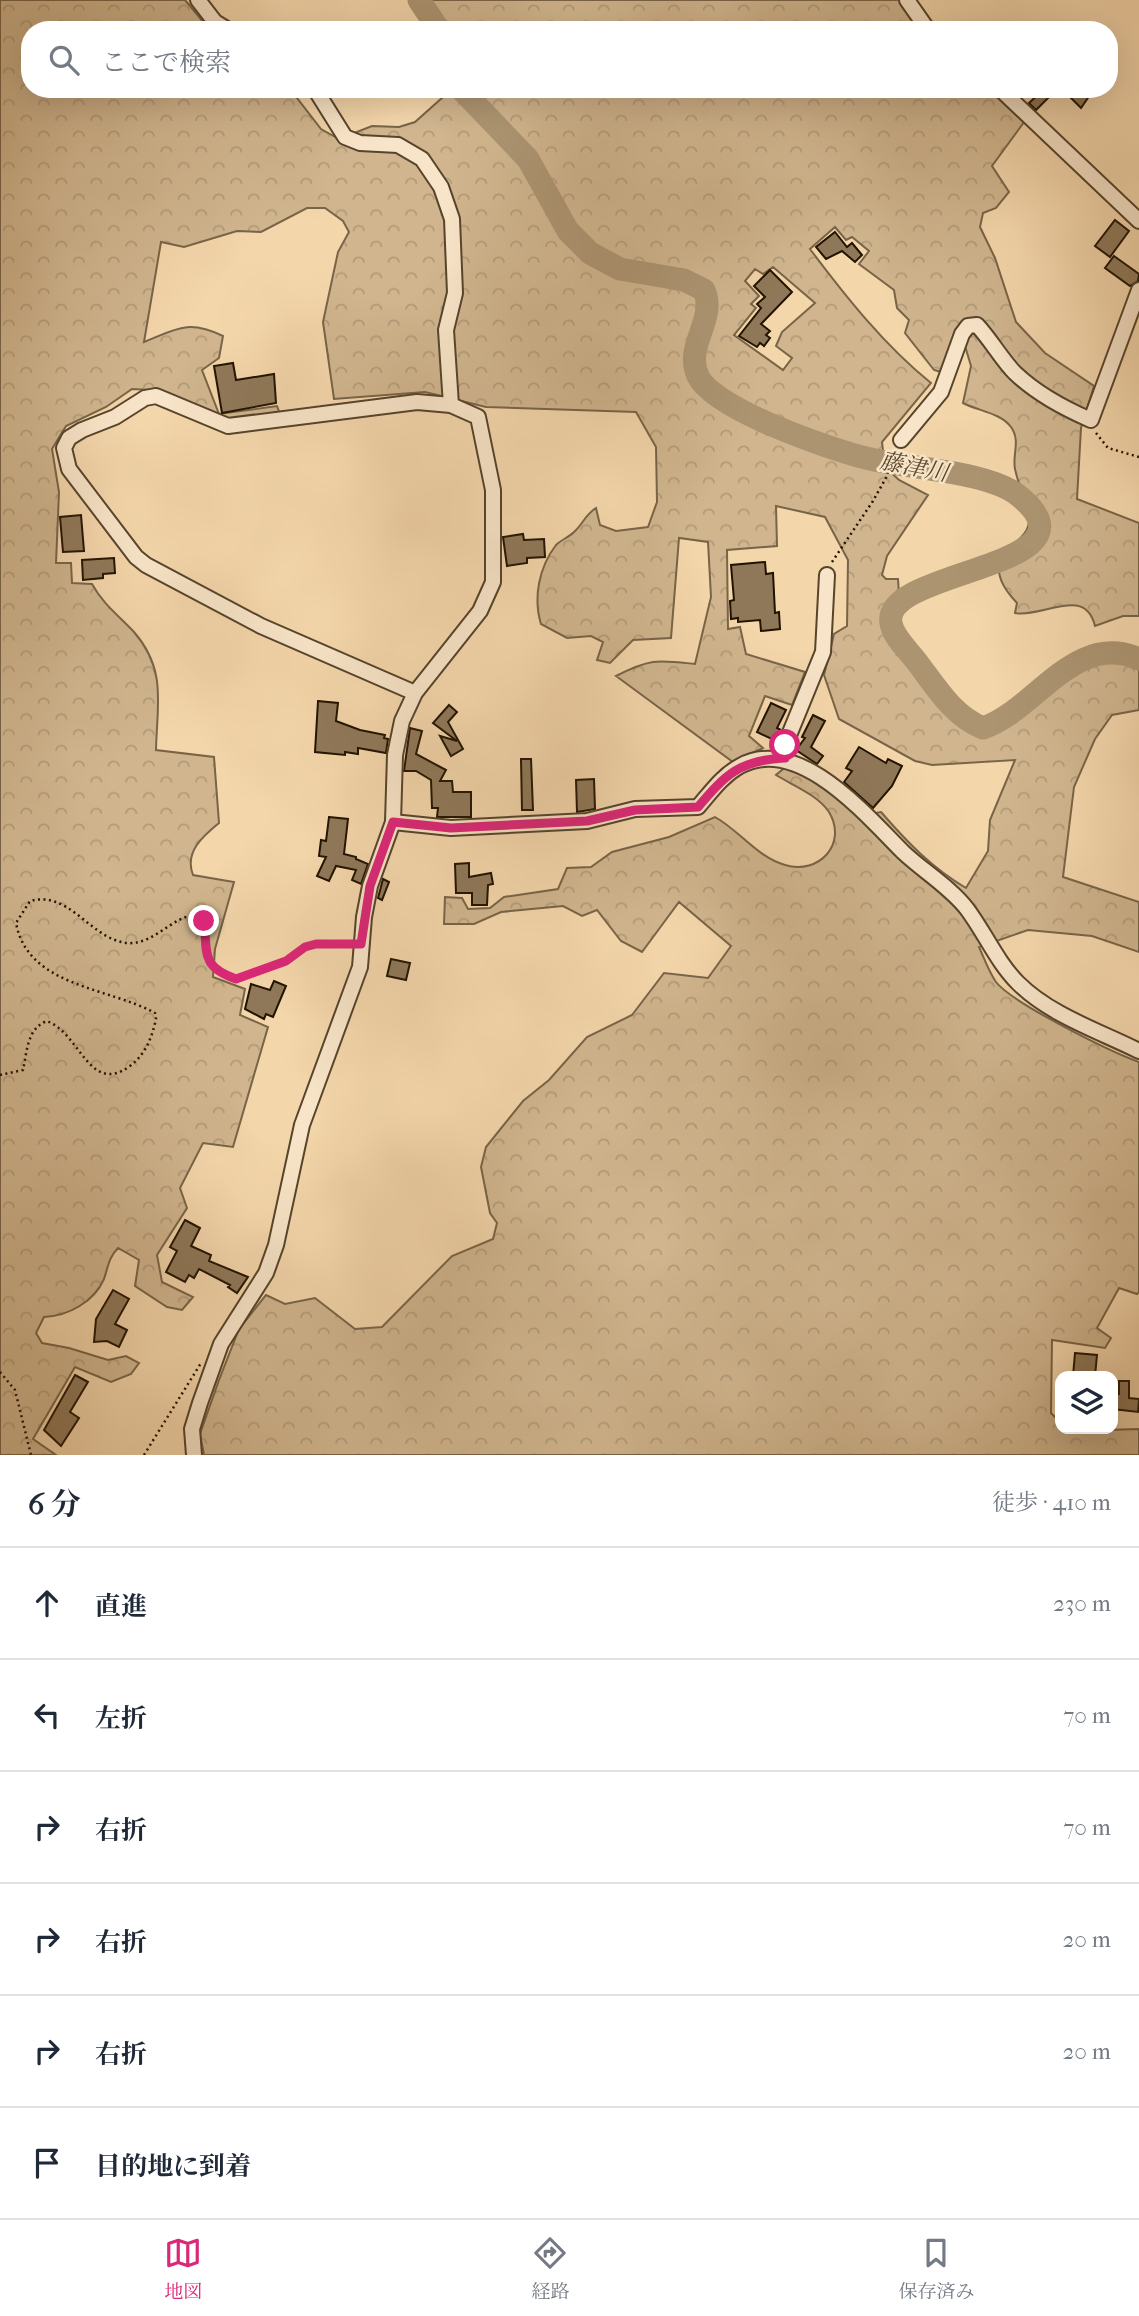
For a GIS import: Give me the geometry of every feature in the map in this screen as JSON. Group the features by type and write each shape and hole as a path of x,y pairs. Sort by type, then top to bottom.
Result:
{"street":[{"path":"198,0 214,21"},
{"path":"907,0 922,21"},
{"path":"321,98 345,137 360,143 398,145 422,159 441,187 452,219 454,293 446,330 451,405"},
{"path":"1009,98 1139,221"},
{"path":"897,446 942,392 962,334 968,326 977,325 1013,371 1046,398 1091,420 1139,290"},
{"path":"194,1455 192,1429 221,1344 266,1273 276,1245 302,1125 360,967 370,886 393,822 395,755 402,721 415,693 487,599 495,569 493,490 478,417 451,405 417,402 228,426 156,396 145,398 115,417 69,438 64,448 69,469 136,557 146,565 261,626 415,693"},
{"path":"785,758 785,745 823,652 827,575"},
{"path":"393,822 451,828 587,821 635,810 698,807 721,779 742,765 762,759 785,758 814,773 846,798 919,868 962,903 1016,981 1035,998 1139,1051"}],"path":[{"path":"1091,420 1100,440 1108,448 1139,457"},
{"path":"827,575 839,551 887,476 897,446"},
{"path":"0,1075 23,1070 30,1037 36,1027 47,1021 60,1026 96,1070 108,1076 115,1076 142,1055 156,1019 155,1013 144,1007 80,985 46,969 29,955 18,936 16,923 30,901 51,899 125,943 147,942 190,914 198,915 204,921 203,943 206,956 215,968 236,979 286,961 305,947 316,944 361,944"},
{"path":"144,1455 196,1367 204,1359"},
{"path":"0,1372 15,1390 31,1455"}],"green space":[{"path":"0,0 185,0 202,21 21,21 21,98 297,98 321,129 339,139 372,126 399,127 415,122 442,98 1001,98 1027,118 992,166 1009,192 996,208 983,213 980,227 995,258 1016,322 1045,353 1094,386 1081,428 1077,499 1139,523 1139,616 1123,616 1095,626 1090,614 1082,607 1073,605 1015,613 1017,603 1008,592 998,569 998,554 1023,535 1028,527 1027,508 1014,464 1014,432 1007,422 995,415 963,403 971,366 965,346 941,372 934,370 905,333 909,320 897,308 894,290 859,264 869,251 852,237 846,240 835,227 810,249 867,320 931,383 882,442 885,467 899,480 928,495 887,556 882,575 886,579 898,579 899,594 891,603 887,614 890,631 931,689 959,720 977,728 995,730 1053,683 1087,663 1103,657 1118,656 1139,663 1139,710 1112,715 1095,739 1074,787 1063,877 1139,902 1139,952 1092,936 1028,930 979,947 996,982 1021,1002 1063,1026 1139,1062 1139,1292 1137,1294 1119,1288 1097,1328 1111,1338 1105,1348 1052,1340 1051,1413 1055,1417 1055,1434 1118,1434 1118,1430 1139,1429 1139,1455 204,1455 200,1434 219,1380 239,1329 266,1295 285,1304 315,1298 355,1329 382,1327 452,1256 493,1239 497,1223 490,1213 481,1167 486,1147 523,1101 549,1080 587,1037 632,1015 664,973 708,978 731,946 679,902 642,952 621,941 597,910 582,916 563,906 501,912 474,924 444,924 445,897 462,898 468,909 490,908 504,897 558,889 567,868 591,867 612,852 669,837 715,817 775,861 797,867 809,865 827,854 835,835 834,824 829,812 818,800 776,775 788,765 814,777 859,816 881,812 920,854 966,888 988,851 990,820 1015,760 932,765 915,761 839,719 824,675 834,634 847,626 848,560 825,517 776,506 777,546 727,550 728,629 740,627 746,654 805,672 792,705 765,696 749,736 763,748 733,762 616,676 647,663 695,664 711,597 708,542 679,538 671,638 633,640 610,663 597,660 603,642 591,636 567,638 541,624 538,593 545,563 556,545 574,532 592,511 596,508 600,525 616,531 648,527 657,502 656,447 636,412 486,407 425,392 334,399 323,322 338,252 349,232 343,221 325,208 307,208 261,232 237,231 184,247 161,242 144,342 174,330 191,327 223,336 219,358 202,370 219,414 277,406 280,414 232,422 152,390 132,389 106,407 66,426 52,449 59,492 56,563 71,563 72,583 92,584 106,604 134,632 152,660 158,688 156,750 214,757 219,823 197,845 191,859 193,875 234,882 215,949 213,977 245,989 240,1015 268,1027 233,1147 203,1143 180,1188 187,1208 157,1255 162,1282 193,1297 182,1310 167,1307 135,1286 139,1260 118,1248 94,1294 71,1311 44,1317 36,1333 42,1343 108,1360 126,1356 139,1363 131,1374 111,1382 75,1367 33,1439 56,1455 0,1455","holes":["773,267 815,303 782,332 776,346 792,358 783,370 734,335 756,308 751,304 759,296 745,281 755,269 763,274"]},
{"path":"427,0 902,0 912,21 440,21"}],"building":[{"path":"1034,98 1048,98 1036,110 1029,103"},
{"path":"1071,98 1088,98 1081,108"},
{"path":"1115,220 1129,231 1110,257 1095,246"},
{"path":"835,232 847,247 852,243 862,255 855,262 842,251 826,259 816,247"},
{"path":"1114,256 1139,274 1138,281 1130,286 1105,268"},
{"path":"770,270 792,292 761,324 770,331 766,335 770,338 764,346 760,343 757,347 739,336 761,308 757,304 765,297 754,286"},
{"path":"233,363 236,380 274,374 276,403 222,413 214,366"},
{"path":"81,515 84,551 63,552 60,517"},
{"path":"523,534 524,540 544,539 545,557 527,558 527,563 507,566 503,537"},
{"path":"114,558 115,573 103,574 103,578 83,580 82,560"},
{"path":"765,562 766,574 773,573 775,613 779,612 780,629 761,631 760,620 738,622 738,618 731,619 730,601 734,600 731,565"},
{"path":"318,701 338,703 336,721 385,735 384,738 388,739 386,753 358,748 358,754 315,752"},
{"path":"771,703 786,710 777,728 781,730 776,741 757,732"},
{"path":"449,705 457,712 448,722 463,749 451,756 440,736 457,741 433,723"},
{"path":"813,715 825,721 811,747 823,756 817,764 796,750 805,738 802,737"},
{"path":"410,728 422,731 416,754 446,770 440,781 452,781 453,792 471,792 471,817 437,817 438,808 432,808 431,780 416,771 404,771"},
{"path":"859,747 886,763 888,759 902,766 892,786 873,808 844,782 852,771 846,768"},
{"path":"521,759 531,759 533,810 522,810"},
{"path":"594,779 595,809 577,812 576,780"},
{"path":"329,817 348,819 344,854 368,864 361,884 352,880 356,870 336,866 329,881 317,876 326,857 319,856 321,840 326,841"},
{"path":"469,863 469,877 491,873 493,884 488,885 487,905 472,905 472,893 456,893 455,864"},
{"path":"383,879 389,882 382,900 378,898"},
{"path":"391,959 410,963 406,980 387,976"},
{"path":"274,981 286,986 273,1017 266,1014 264,1019 245,1009 251,984 270,990"},
{"path":"185,1220 200,1228 191,1246 211,1255 209,1261 248,1277 237,1293 228,1287 230,1285 199,1269 194,1278 189,1275 185,1282 166,1272 177,1251 170,1247"},
{"path":"113,1290 129,1299 115,1324 127,1330 119,1347 107,1341 94,1342 96,1319"},
{"path":"1075,1353 1097,1355 1095,1371 1073,1371"},
{"path":"75,1375 88,1382 70,1412 79,1418 61,1446 44,1430"},
{"path":"1119,1381 1129,1381 1129,1398 1139,1399 1138,1412 1118,1410"}],"waterway":[{"name":"藤津川","path":"419,0 433,21"},
{"name":"藤津川","path":"470,98 528,159 568,231 590,253 620,269 684,280 704,290 707,312 697,343 695,365 698,376 708,389 748,414 827,446 866,458 988,481 1019,496 1039,520 1035,539 1015,554 919,590 897,605 891,623 895,633 938,691 963,716 983,728 1002,719 1056,676 1095,655 1116,653 1139,659"}],"route":[{"path":"204,921 203,943 206,956 215,968 236,979 286,961 305,947 316,944 361,944 370,886 393,822 451,828 587,821 635,810 698,807 721,779 742,765 762,759 785,758 785,745"}]}
